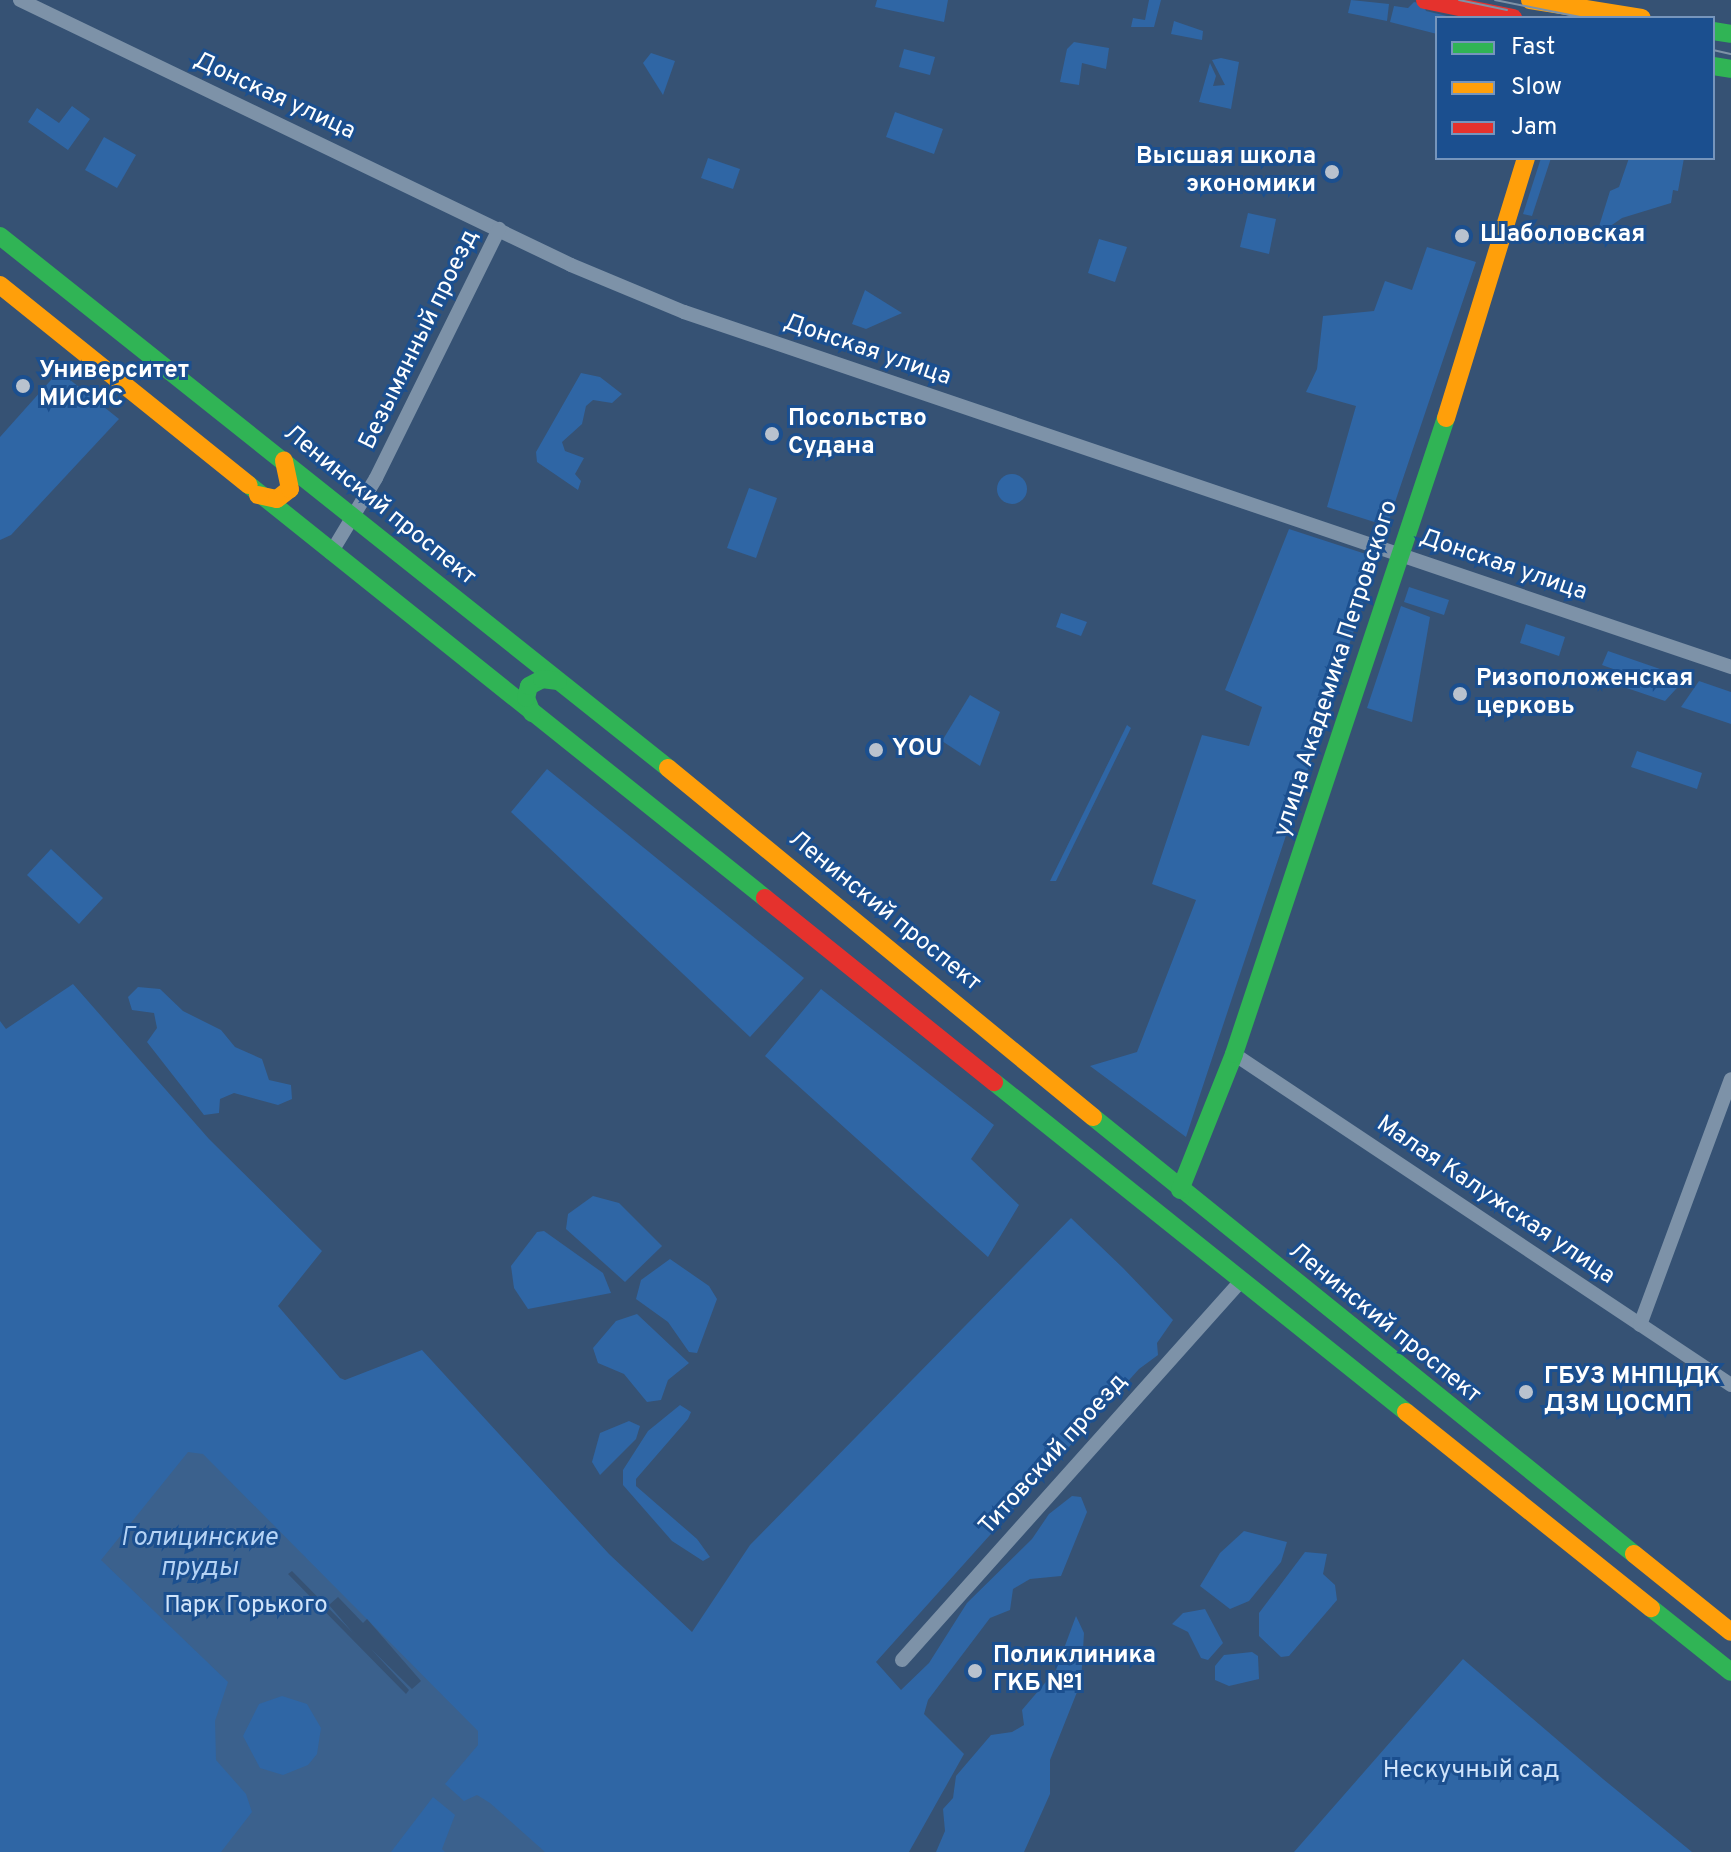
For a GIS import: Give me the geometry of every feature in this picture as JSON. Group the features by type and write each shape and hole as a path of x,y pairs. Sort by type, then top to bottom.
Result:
{"main road":[{"path":"1425,0 1503,16"},
{"path":"1530,0 1568,12 1617,16"},
{"name":"улица Академика Петровского","path":"1180,1190 1234,1054 1401,555 1525,160"},
{"name":"Ленинский проспект","path":"0,236 354,515 916,967 1180,1190 1731,1632"},
{"path":"0,285 258,495 841,956 1240,1282 1731,1672"},
{"path":"258,495 277,499 290,489 284,461"},
{"path":"532,713 526,698 529,686 542,679 558,681"}],"street":[{"name":"Донская улица","path":"20,0 499,229 684,312 1731,667"},
{"name":"Безымянный проезд","path":"331,553 354,515 499,229"},
{"name":"Малая Калужская улица","path":"1234,1054 1731,1385"},
{"path":"1640,1325 1731,1079"},
{"name":"Титовский проезд","path":"902,1660 1240,1282"}],"green space":[{"path":"877,0 948,0 944,22 875,7"},
{"path":"1149,0 1161,0 1154,27 1131,27 1133,18 1145,20"},
{"path":"1351,0 1389,4 1387,21 1348,13"},
{"path":"1414,2 1423,4 1426,11 1447,16 1435,16 1435,33 1390,22 1394,6 1408,8"},
{"path":"1174,21 1203,31 1202,40 1171,34"},
{"path":"1074,42 1109,48 1106,69 1082,63 1079,85 1060,82 1067,49"},
{"path":"904,49 935,57 930,75 899,67"},
{"path":"651,53 675,61 663,95 643,63"},
{"path":"1221,58 1239,62 1231,109 1199,102 1210,63 1216,76 1213,86 1225,85 1212,60"},
{"path":"72,106 90,119 68,150 28,122 37,108 59,123"},
{"path":"895,112 943,129 934,154 886,137"},
{"path":"104,137 136,155 117,188 85,170"},
{"path":"708,158 740,169 733,189 701,178"},
{"path":"1540,160 1550,160 1532,216 1523,214"},
{"path":"1628,160 1684,160 1678,191 1673,190 1671,203 1622,218 1596,236 1610,191 1619,187"},
{"path":"1248,213 1276,219 1269,254 1240,247"},
{"path":"1099,239 1127,247 1115,282 1088,273"},
{"path":"1427,247 1476,262 1387,526 1327,507 1356,406 1306,392 1317,369 1323,316 1374,311 1385,281 1412,290"},
{"path":"865,290 902,313 866,329 852,324"},
{"path":"59,371 119,419 11,535 0,540 0,437"},
{"path":"581,373 600,377 622,394 612,403 593,400 586,406 582,424 562,442 565,451 584,458 575,474 581,481 578,490 537,462 536,452"},
{"path":"1012,474 1023,478 1027,489 1023,500 1012,504 1001,500 997,489 1001,478"},
{"path":"749,488 777,498 756,558 727,548"},
{"path":"1289,529 1378,558 1186,1137 1090,1066 1137,1052 1196,900 1152,884 1202,735 1249,746 1262,707 1225,690"},
{"path":"1409,587 1449,600 1444,615 1404,602"},
{"path":"1401,606 1430,617 1412,722 1367,708"},
{"path":"1061,613 1087,622 1081,636 1056,627"},
{"path":"1526,624 1565,637 1559,656 1520,643"},
{"path":"1608,651 1686,678 1665,701 1615,684 1616,670 1602,665"},
{"path":"1699,681 1731,692 1731,724 1681,707"},
{"path":"970,695 1000,712 980,766 942,741"},
{"path":"1127,725 1131,728 1056,881 1050,881"},
{"path":"1637,751 1702,773 1697,789 1631,767"},
{"path":"547,769 804,978 750,1037 511,812"},
{"path":"51,849 103,898 79,924 27,875"},
{"name":"Парк Горького","path":"73,984 209,1139 322,1251 278,1306 340,1378 345,1380 422,1350 609,1554 692,1632 750,1545 1071,1218 1123,1268 1173,1320 1157,1343 1158,1355 1139,1369 876,1662 901,1690 929,1663 967,1603 1032,1539 1049,1514 1072,1496 1081,1497 1087,1512 1061,1576 1030,1579 1013,1589 1010,1610 990,1618 928,1700 924,1714 964,1754 909,1852 0,1852 0,1021 6,1029"},
{"path":"138,987 160,989 183,1011 221,1030 235,1047 262,1059 269,1080 291,1085 292,1099 278,1105 234,1093 220,1099 219,1113 204,1115 147,1042 157,1028 154,1013 132,1010 128,997"},
{"path":"821,989 994,1125 971,1159 1019,1205 988,1257 765,1056"},
{"path":"593,1196 619,1203 662,1246 625,1282 566,1229 568,1214"},
{"path":"544,1231 603,1273 611,1293 528,1309 514,1288 511,1266 537,1232"},
{"path":"670,1259 709,1286 717,1299 697,1353 689,1352 668,1322 636,1299 641,1280"},
{"path":"637,1314 689,1363 668,1380 661,1400 647,1402 624,1374 598,1363 593,1348 616,1321"},
{"path":"680,1405 691,1412 688,1419 636,1479 636,1486 697,1539 710,1557 703,1561 672,1541 623,1485 623,1470 648,1431"},
{"path":"629,1421 640,1426 636,1439 600,1475 592,1462 600,1433"},
{"path":"1244,1531 1287,1542 1281,1562 1249,1601 1230,1609 1200,1586 1220,1553"},
{"path":"1305,1552 1327,1554 1323,1574 1335,1585 1337,1600 1289,1656 1281,1657 1259,1636 1259,1613"},
{"path":"1205,1609 1223,1643 1208,1660 1201,1658 1188,1632 1172,1624 1183,1613"},
{"path":"1076,1616 1084,1633 1081,1682 1050,1760 1050,1794 1024,1852 936,1852 945,1831 943,1809 953,1798 956,1776 991,1735 1012,1732 1024,1725 1022,1710 1056,1670"},
{"path":"1252,1652 1258,1656 1259,1679 1229,1686 1215,1680 1215,1666 1224,1655"},
{"name":"Нескучный сад","path":"1463,1659 1603,1779 1692,1852 1294,1852"}],"water":[{"name":"Голицинские пруды","path":"188,1452 203,1454 478,1731 478,1745 445,1784 464,1801 477,1795 490,1803 545,1852 445,1852 442,1849 455,1815 433,1797 391,1852 221,1852 252,1812 246,1794 216,1760 215,1721 228,1682 101,1560","holes":["282,1696 307,1704 321,1728 317,1754 308,1765 283,1775 260,1768 243,1736 259,1704"]}],"pier":[{"path":"292,1571 353,1633 329,1605 338,1597 363,1623 367,1619 421,1681 412,1689 371,1649 409,1690 406,1694 288,1574"}],"tram line":[{"path":"1459,0 1507,10"},
{"path":"1495,0 1575,16"},
{"path":"1715,50 1731,54"}],"traffic: fast":[{"path":"1715,31 1731,34"},
{"path":"1715,66 1731,69"},
{"path":"0,236 668,768"},
{"path":"1180,1190 1234,1054 1446,418"},
{"path":"249,485 765,898"},
{"path":"532,713 526,698 529,686 542,679 558,681"},
{"path":"994,1082 1406,1412"},
{"path":"1093,1117 1634,1554"},
{"path":"1651,1608 1731,1672"}],"traffic: slow":[{"path":"1530,0 1630,16"},
{"path":"1446,418 1525,160"},
{"path":"0,285 249,485"},
{"path":"258,495 277,499 290,489 284,461"},
{"path":"668,768 1093,1117"},
{"path":"1406,1412 1651,1608"},
{"path":"1634,1554 1731,1632"}],"traffic: jam":[{"path":"1425,0 1503,16"},
{"path":"765,898 994,1082"}],"place":[{"name":"Высшая школа экономики","path":"1332,172"},
{"name":"Шаболовская","path":"1462,236"},
{"name":"Университет МИСИС","path":"23,386"},
{"name":"Посольство Судана","path":"772,434"},
{"name":"Ризоположенская церковь","path":"1460,694"},
{"name":"YOU","path":"876,750"},
{"name":"ГБУЗ МНПЦДК ДЗМ ЦОСМП","path":"1526,1392"},
{"name":"Поликлиника ГКБ №1","path":"975,1671"}]}
